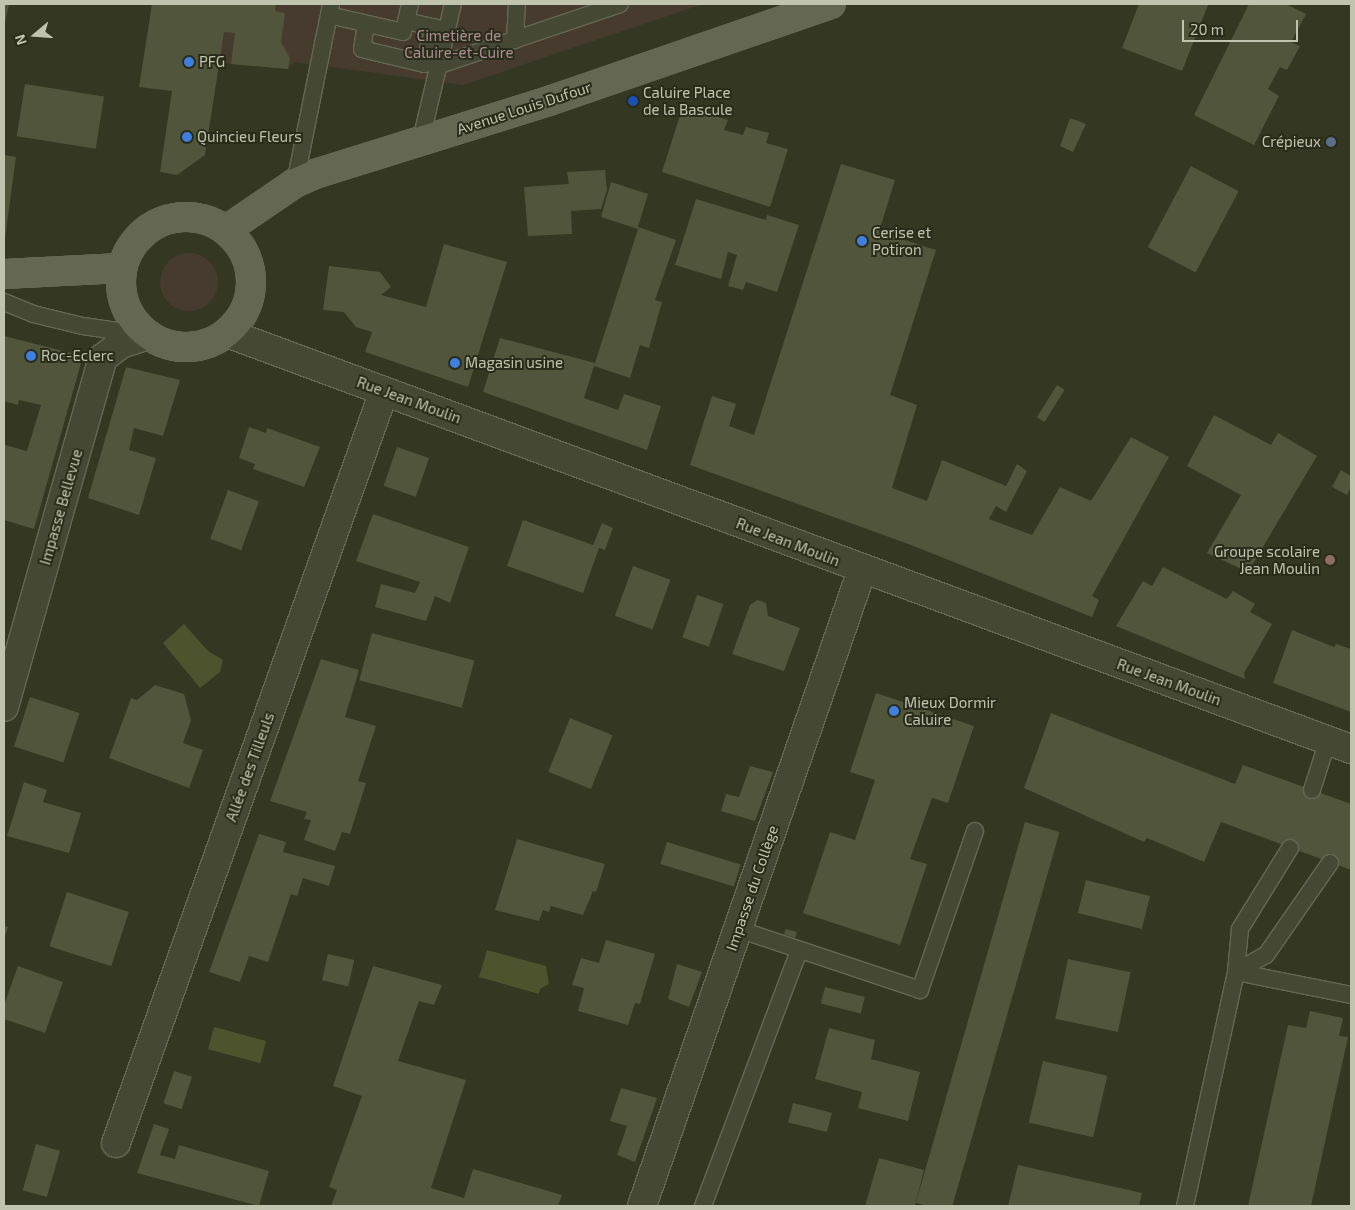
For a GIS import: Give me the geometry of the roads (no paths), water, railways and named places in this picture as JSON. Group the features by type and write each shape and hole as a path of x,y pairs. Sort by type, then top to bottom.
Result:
{"main road":[{"name":"Avenue Louis Dufour","path":"226,230 295,183 421,140 549,101 831,4"},
{"path":"188,216 209,220 226,230 240,244 248,262 251,281 248,301 240,318 227,333 209,343 188,347 168,345 149,335 125,306 122,268 135,242 149,228 168,219 188,216"},
{"path":"4,274 122,268"}],"street":[{"name":"Rue Jean Moulin","path":"227,333 862,570 1339,745"},
{"name":"Impasse Bellevue","path":"4,707 104,358 121,344 149,335"},
{"name":"Allée des Tilleuls","path":"116,1143 384,391"},
{"name":"Impasse du Collège","path":"642,1206 862,570"}],"lane":[{"path":"366,24 362,49 424,64 453,4"},
{"path":"515,40 517,4"},
{"path":"437,66 620,4"},
{"path":"295,183 330,9 366,24 406,13 440,28"},
{"path":"397,58 406,13"},
{"path":"421,140 437,66 440,28"},
{"path":"4,302 33,314 83,326 149,335"},
{"path":"1312,790 1339,745"},
{"path":"738,929 920,990 975,831"},
{"path":"1186,1206 1236,972 1240,929 1290,848"},
{"path":"1236,972 1266,955 1330,862"},
{"path":"703,1206 799,950"},
{"path":"1236,972 1351,994"}],"place":[{"name":"PFG","path":"189,62"},
{"name":"Caluire Place de la Bascule","path":"633,101"},
{"name":"Quincieu Fleurs","path":"187,137"},
{"name":"Crépieux","path":"1331,142"},
{"name":"Cerise et Potiron","path":"862,241"},
{"name":"Roc-Eclerc","path":"31,356"},
{"name":"Magasin usine","path":"455,363"},
{"name":"Groupe scolaire Jean Moulin","path":"1330,560"},
{"name":"Mieux Dormir Caluire","path":"894,711"}],"park label":[{"name":"Cimetière de Caluire-et-Cuire","path":"459,44"}]}
